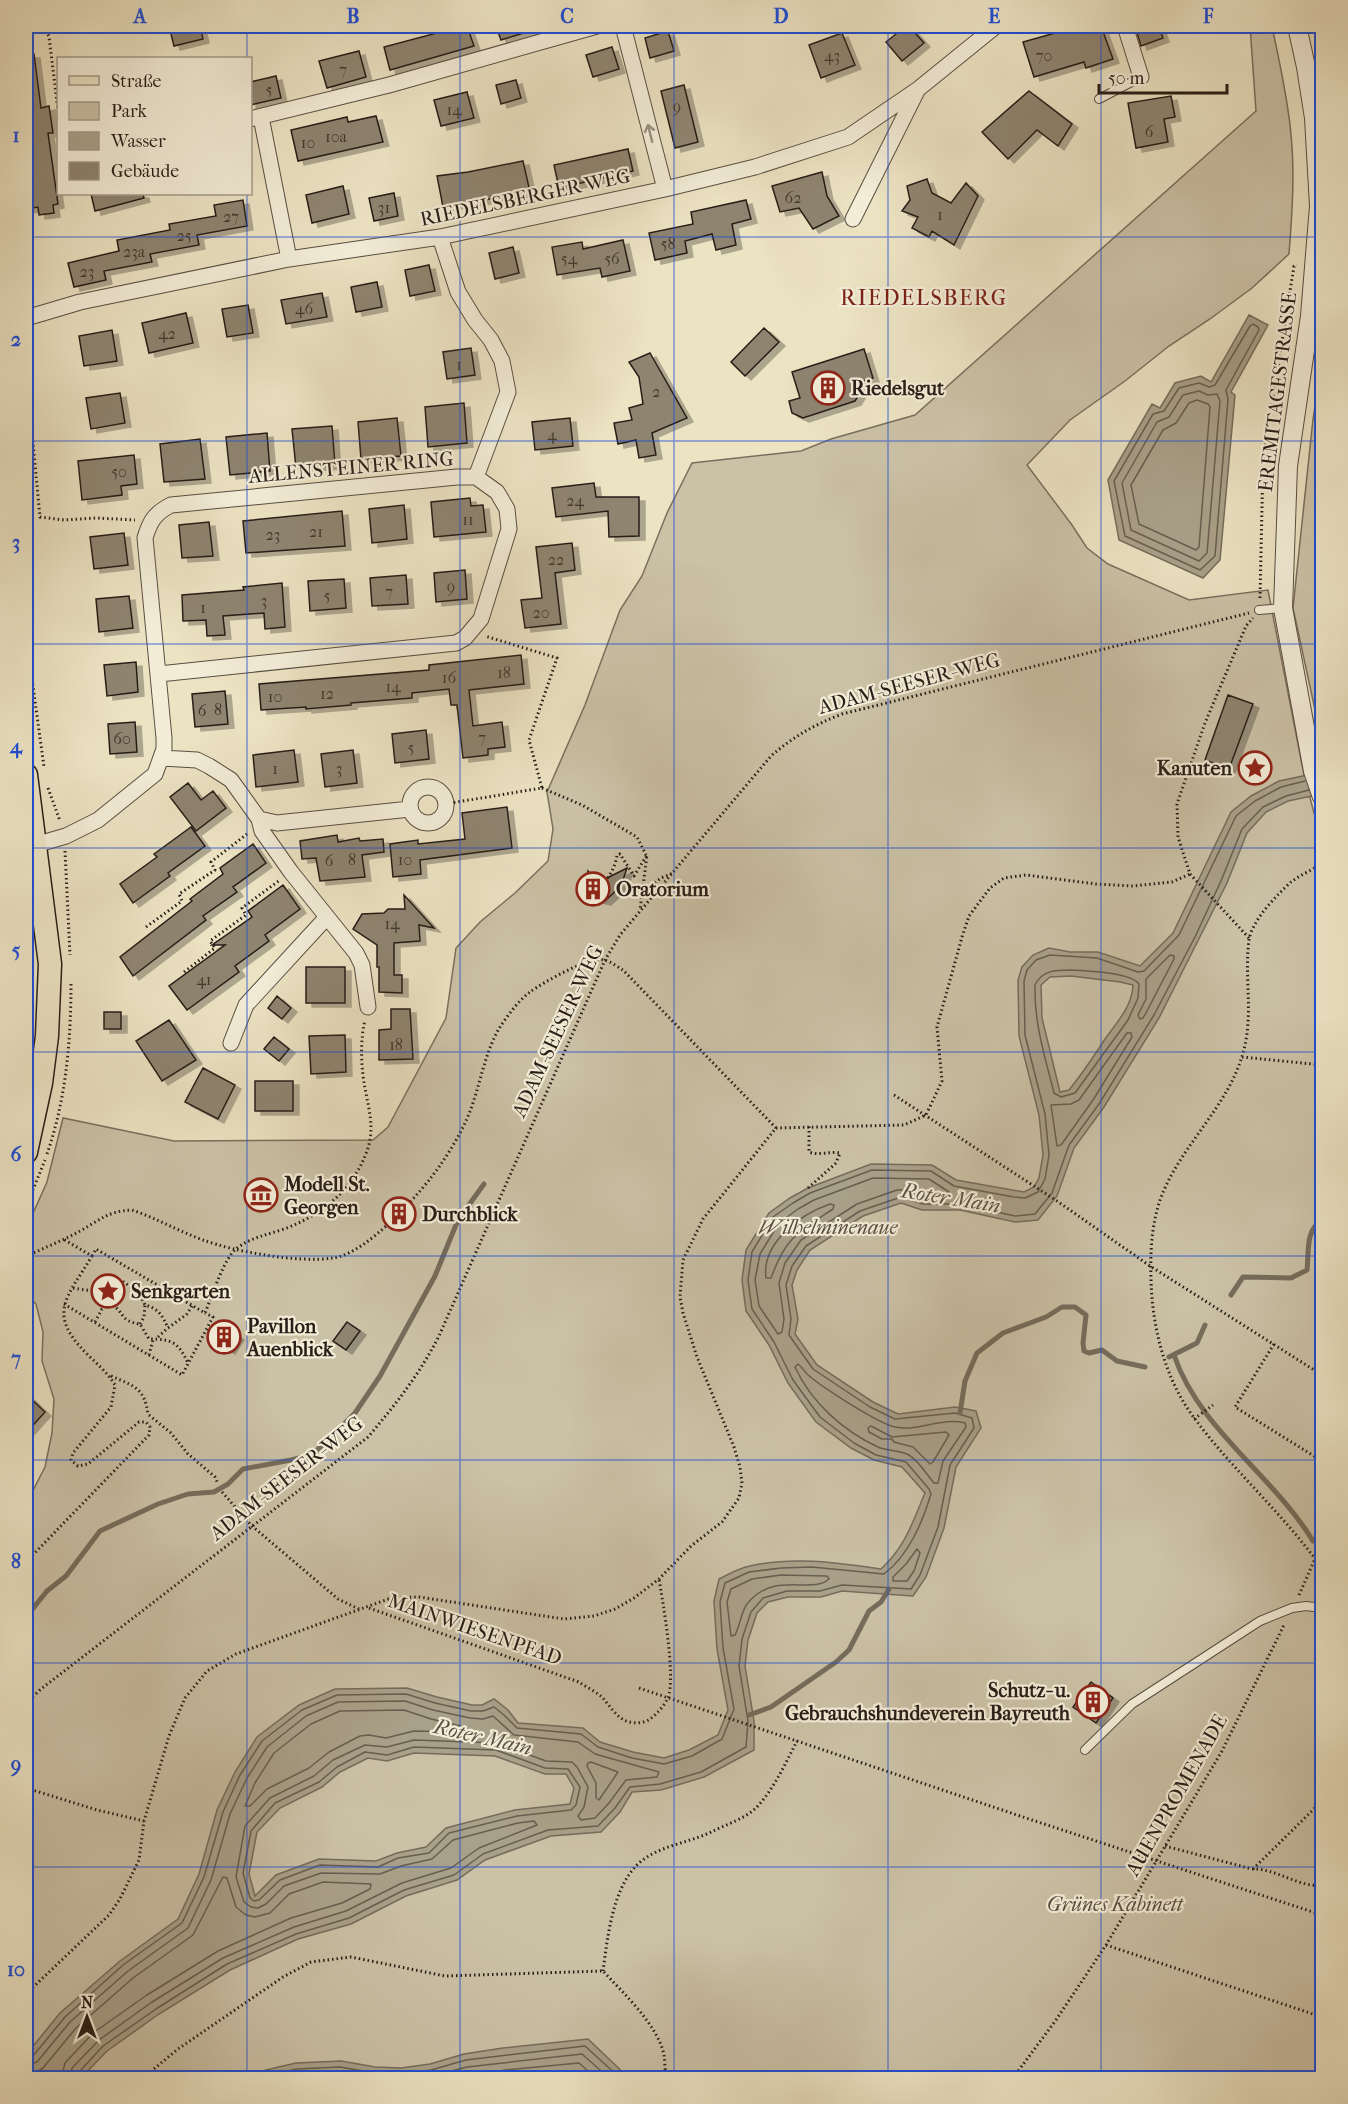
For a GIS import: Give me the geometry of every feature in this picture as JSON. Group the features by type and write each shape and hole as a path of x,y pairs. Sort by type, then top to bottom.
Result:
{"main road":[{"path":"26,1152 41,1083 47,1036 50,964 35,845 35,773"}],"street":[{"path":"288,259 256,118 389,85 597,26"},
{"path":"623,26 665,189"},
{"name":"RIEDELSBERGER WEG","path":"26,318 80,302 288,259 440,237 665,189 755,167 848,137 917,90 996,26"},
{"path":"1125,26 1141,77"},
{"name":"EREMITAGESTRASSE","path":"1297,26 1314,118 1321,205 1310,316 1288,466 1282,608 1313,771 1323,797"},
{"path":"852,219 917,90"},
{"path":"440,237 458,292 475,320 491,340 502,361 508,392 476,477"},
{"name":"ALLENSTEINER RING","path":"150,522 158,512 171,506 476,477 497,492 507,509 509,529 481,619 471,632"},
{"path":"35,845 66,836 98,820 155,774 161,758 164,738 145,537 150,522"},
{"path":"159,674 456,643 471,632"},
{"path":"161,758 197,760 231,780 260,821 262,831 291,872 356,953 362,965 368,1007"},
{"path":"424,788 438,791 445,804 442,816 430,823 418,820 410,809 412,796 424,788"},
{"path":"260,821 277,823 410,809"},
{"path":"231,1043 246,1005 326,918"}],"lane":[{"path":"1099,99 1141,77"},
{"path":"1259,610 1282,608"},
{"path":"1085,1750 1132,1704 1260,1621 1292,1608 1306,1606 1323,1608"}],"path":[{"path":"45,26 49,37 57,102"},
{"path":"1249,938 1190,874 1178,837 1177,804 1205,723 1246,626 1259,610 1263,461 1294,266"},
{"path":"26,369 40,517 64,520 104,518 150,522"},
{"name":"ADAM-SEESER-WEG","path":"26,1703 41,1689 368,1437 397,1403 422,1369 439,1336 605,960 620,935 771,756 792,738 816,724 842,714 1259,610"},
{"path":"471,632 557,658 529,740 542,788"},
{"path":"26,635 35,773"},
{"path":"46,784 56,806"},
{"path":"445,804 542,788 582,805 637,837 647,855 640,912"},
{"path":"146,927 182,901 179,894 215,870 211,862 260,821"},
{"path":"602,885 617,861 617,855 620,854 634,876 647,855"},
{"path":"1316,1560 1273,1507 1194,1419 1163,1356 1153,1314 1150,1266 1153,1227 1163,1191 1187,1148 1227,1089 1242,1057 1248,1023 1249,938 1263,912 1293,881 1323,864"},
{"path":"184,972 215,948 210,941 246,915 242,908 291,872"},
{"path":"644,891 661,878 673,873"},
{"path":"368,1608 391,1598 419,1597 564,1619 594,1616 625,1604 659,1579 691,1546 722,1522 739,1498 742,1483 734,1447 697,1357 680,1297 683,1260 703,1219 776,1128 904,1125 926,1115 942,1081 937,1027 944,996 969,916 990,888 1004,878 1026,875 1133,886 1172,882 1190,874"},
{"path":"26,1254 29,1255 81,1231 107,1214 119,1210 132,1210 204,1240 236,1249 302,1259 334,1258 352,1253 366,1243 406,1205 440,1166 466,1119 500,1027 530,992 588,961 605,960 624,971 776,1128"},
{"path":"26,990 26,1022"},
{"path":"205,1313 228,1260 236,1249 254,1238 284,1229 322,1210 349,1186 359,1172 368,1149 371,1125 363,1069 363,1027 368,1007"},
{"path":"1242,1057 1323,1065"},
{"path":"894,1095 1057,1201 1150,1266 1323,1375"},
{"path":"808,1188 836,1162 840,1153 832,1151 814,1154 809,1152 809,1126"},
{"path":"63,1239 92,1256"},
{"path":"64,1304 182,1375 213,1317 96,1248 64,1304 62,1317 68,1332 109,1375 115,1385 111,1407 74,1453 71,1460 78,1466 88,1464 139,1422 146,1422"},
{"path":"73,1288 90,1291 102,1288 110,1279 120,1280 140,1294 145,1305 144,1317 140,1324"},
{"path":"140,1294 164,1288"},
{"path":"94,1322 102,1310 111,1304 118,1308 121,1316 129,1323 140,1324"},
{"path":"145,1305 161,1313 168,1328"},
{"path":"153,1339 161,1336 187,1314 192,1305"},
{"path":"140,1324 149,1339 170,1340 182,1350 188,1363"},
{"path":"148,1355 153,1339"},
{"path":"1274,1344 1235,1407 1323,1461"},
{"path":"109,1375 138,1388 146,1401 148,1415 146,1422"},
{"path":"1194,1419 1213,1405"},
{"path":"148,1415 171,1433 188,1454 215,1477 218,1484"},
{"path":"26,1562 149,1435 150,1427 146,1422"},
{"path":"222,1492 252,1526 338,1599 361,1610"},
{"name":"AUENPROMENADE","path":"1013,2079 1106,1945 1222,1751 1323,1543"},
{"path":"659,1579 670,1659 668,1698"},
{"name":"MAINWIESENPFAD","path":"26,1994 109,1915 120,1899 139,1860 144,1821 169,1736 185,1698 207,1671 247,1650 368,1608 505,1654 579,1682 600,1696 624,1720 636,1723 646,1722 657,1714 668,1698"},
{"path":"639,1688 1323,1915"},
{"path":"603,1971 609,1927 616,1901 630,1874 645,1858 700,1837 755,1809 776,1782 797,1741"},
{"path":"26,1788 97,1810 144,1821"},
{"path":"1252,1869 1323,1801"},
{"path":"1165,1846 1252,1869 1262,1869 1308,1884 1323,1885"},
{"path":"1106,1945 1323,2017"},
{"path":"144,2079 178,2049 283,1977 311,1962 351,1957 445,1976 603,1971 626,1996 658,2038 664,2054 666,2079"}],"green space":[{"name":"Wilhelminenaue","path":"1250,26 1272,26 1286,93 1293,165 1289,254 1252,288 1070,420 1027,465 1087,548 1108,564 1189,600 1268,590 1304,775 1322,843 1322,2078 26,2078 26,1504 45,1467 52,1433 54,1399 42,1361 43,1332 36,1304 26,1293 26,1229 47,1182 63,1118 174,1141 373,1140 388,1127 446,1018 456,948 480,922 548,861 553,829 547,792 585,705 620,610 642,576 667,513 692,463 801,451 831,439 915,415 1256,111"},
{"path":"1322,362 1322,742 1293,608 1313,419"}],"water":[{"path":"1249,315 1268,325 1231,392 1235,395 1220,560 1203,578 1119,540 1108,480 1152,404 1160,408 1175,383 1201,376 1211,382"},
{"path":"1322,772 1322,794 1288,801 1266,812 1247,833 1227,883 1159,1018 1104,1107 1074,1148 1057,1196 1038,1220 1015,1222 960,1210 922,1210 901,1203 863,1216 810,1250 797,1270 792,1285 798,1319 795,1334 817,1365 873,1402 898,1414 955,1407 976,1411 981,1428 956,1467 944,1528 926,1577 913,1596 842,1591 821,1597 788,1597 768,1602 757,1613 748,1640 745,1666 754,1721 754,1750 704,1777 661,1790 632,1792 620,1812 601,1832 551,1836 485,1860 457,1880 406,1896 351,1924 298,1939 230,1970 159,2014 107,2051 81,2078 26,2078 26,2055 60,2013 120,1961 178,1919 199,1874 217,1810 235,1772 257,1737 299,1705 335,1689 407,1688 472,1705 482,1705 494,1699 508,1710 518,1723 583,1728 600,1742 664,1758 689,1750 718,1735 728,1710 717,1649 714,1601 719,1579 742,1568 783,1561 881,1569 890,1560 908,1534 925,1493 902,1467 874,1460 851,1448 816,1422 788,1383 769,1345 746,1311 742,1280 746,1250 769,1213 790,1198 808,1188 871,1164 932,1165 956,1180 1024,1192 1034,1187 1039,1178 1043,1155 1039,1115 1019,1036 1018,980 1022,967 1033,955 1049,948 1070,952 1098,952 1140,966 1173,933 1231,812 1251,796 1279,781","holes":["1071,976 1133,985 1130,1000 1119,1020 1069,1090 1060,1092 1042,1018 1041,985 1050,977","414,1753 495,1756 545,1774 566,1774 574,1788 570,1804 515,1810 446,1828 426,1847 397,1853 376,1861 319,1859 276,1875 255,1896 249,1874 257,1832 280,1808 322,1787 340,1772 368,1758 387,1761"]},
{"path":"588,2039 629,2078 238,2078 296,2063 341,2061 375,2067 401,2068 430,2064 464,2054"}],"building":[{"path":"200,26 203,39 174,46 170,30"},
{"path":"467,26 474,46 390,70 384,47"},
{"path":"496,26 537,26 537,29 501,40"},
{"path":"909,26 924,43 902,61 886,42"},
{"path":"1080,26 1101,26 1113,59 1086,68 1084,62 1034,77 1023,42"},
{"path":"1135,26 1159,26 1163,38 1141,46"},
{"path":"668,31 674,51 650,58 645,38"},
{"path":"842,33 855,65 821,78 809,45"},
{"path":"612,47 619,69 593,77 586,55"},
{"path":"359,51 366,77 327,88 319,61"},
{"path":"26,54 34,54 41,108 49,106 53,133 48,133 58,204 53,205 54,213 39,215 38,207 26,209"},
{"path":"276,76 281,98 252,105 252,82"},
{"path":"516,80 521,98 501,104 496,85"},
{"path":"684,85 698,142 675,148 661,91"},
{"path":"1029,91 1072,124 1058,146 1037,130 1008,159 982,132"},
{"path":"467,92 474,118 441,126 434,100"},
{"path":"1171,96 1175,117 1164,119 1168,142 1136,148 1128,103"},
{"path":"376,116 383,142 298,161 291,130 347,117 348,122"},
{"path":"628,149 633,171 559,188 554,165"},
{"path":"523,161 530,192 443,207 437,176"},
{"path":"822,172 827,196 839,216 813,229 799,208 780,212 772,186"},
{"path":"927,179 932,193 951,203 966,183 978,196 954,245 932,231 929,237 912,228 918,217 902,211 910,200 907,186"},
{"path":"343,186 349,214 312,223 306,195"},
{"path":"394,193 398,216 374,221 369,198"},
{"path":"91,195 143,195 144,198 95,211"},
{"path":"243,200 247,226 197,235 199,245 150,254 152,262 104,271 106,280 74,287 68,263 119,251 117,240 170,230 169,224 216,216 214,205"},
{"path":"746,200 751,219 732,224 736,245 716,250 712,234 685,241 687,253 655,260 649,233 693,224 691,212"},
{"path":"623,240 630,271 602,277 600,268 557,275 552,247 582,242 583,249"},
{"path":"513,247 519,273 495,279 489,253"},
{"path":"429,265 435,291 410,296 405,270"},
{"path":"377,282 382,307 356,312 351,287"},
{"path":"322,293 327,317 286,324 281,300"},
{"path":"248,305 253,333 227,337 222,309"},
{"path":"186,313 193,343 149,353 142,323"},
{"path":"764,328 779,342 745,376 731,362"},
{"path":"112,330 117,361 84,366 79,336"},
{"path":"471,348 475,375 447,379 443,352"},
{"name":"Riedelsgut","path":"864,349 873,378 857,383 860,393 855,401 803,418 792,413 789,401 800,398 792,372"},
{"path":"650,353 687,418 652,433 656,455 639,458 636,440 618,444 614,423 632,420 629,408 643,404 639,377 629,362"},
{"path":"120,393 125,423 91,429 86,398"},
{"path":"464,403 467,443 428,447 425,407"},
{"path":"397,418 401,456 361,459 358,422"},
{"path":"570,418 573,446 535,450 532,422"},
{"path":"332,426 335,465 296,468 292,429"},
{"path":"267,433 270,471 230,475 226,437"},
{"path":"200,439 205,479 164,482 160,444"},
{"path":"134,455 137,484 121,486 122,495 82,500 78,461"},
{"path":"594,483 596,497 639,497 639,536 609,537 608,511 556,517 552,488"},
{"path":"470,498 471,506 483,505 486,532 434,537 431,502"},
{"path":"404,505 407,539 372,543 369,509"},
{"path":"342,511 345,546 246,553 243,521"},
{"path":"209,522 213,556 182,558 179,525"},
{"path":"124,533 128,565 94,569 90,537"},
{"path":"572,543 575,570 555,573 561,624 525,628 521,600 542,598 536,547"},
{"path":"465,570 467,599 436,602 434,573"},
{"path":"406,575 408,604 372,606 370,578"},
{"path":"344,579 346,608 310,611 308,581"},
{"path":"282,583 285,627 265,629 264,613 223,616 225,635 207,636 206,620 183,621 182,595 244,590 243,587"},
{"path":"129,596 133,628 99,632 96,599"},
{"path":"521,655 524,684 469,690 473,726 502,722 505,747 488,749 488,755 463,758 457,705 451,705 449,689 412,693 412,698 351,703 351,705 261,710 259,684 429,670 429,665"},
{"path":"136,662 138,692 107,696 104,665"},
{"path":"225,691 228,724 195,727 192,694"},
{"path":"1228,695 1253,704 1229,769 1205,760"},
{"path":"135,722 137,752 110,754 108,724"},
{"path":"426,730 429,759 395,763 392,734"},
{"path":"294,750 298,782 256,787 253,755"},
{"path":"353,750 357,783 325,787 321,754"},
{"path":"188,783 201,800 213,791 226,808 196,831 170,797"},
{"path":"507,807 512,848 420,860 421,874 393,877 390,844 418,840 418,844 465,839 462,813"},
{"path":"191,827 205,846 133,903 120,884 157,857 154,854"},
{"path":"337,835 338,842 359,838 360,841 383,839 384,852 362,855 365,877 320,881 316,858 302,859 300,841"},
{"path":"253,844 266,863 233,887 237,892 203,916 206,920 133,976 120,957 192,901 190,899 223,874 220,868"},
{"path":"627,868 621,886 605,901 592,898 588,891 588,871 599,882"},
{"path":"283,885 300,909 265,935 269,941 235,966 239,972 187,1010 169,986 225,945 212,945 252,917 248,911"},
{"path":"404,895 434,928 419,925 420,941 394,943 394,975 402,975 402,993 379,992 377,945 353,929 362,914 384,913 388,909 405,909"},
{"path":"306,967 345,967 345,1003 306,1003"},
{"path":"277,996 291,1008 282,1019 268,1008"},
{"path":"391,1009 410,1009 413,1059 379,1060 379,1030 391,1029"},
{"path":"104,1012 121,1012 121,1029 104,1029"},
{"path":"169,1020 196,1060 162,1081 136,1041"},
{"path":"345,1035 346,1072 311,1074 309,1036"},
{"path":"274,1037 289,1049 279,1061 264,1049"},
{"path":"203,1068 235,1085 218,1119 185,1102"},
{"path":"255,1081 293,1081 293,1111 255,1111"},
{"path":"347,1322 360,1331 346,1350 333,1341"},
{"name":"Pavillon Auenblick","path":"219,1323 238,1336 229,1350 210,1338"},
{"path":"26,1394 45,1412 26,1433"},
{"name":"Schutz- u. Gebrauchshundeverein Bayreuth","path":"1091,1682 1113,1698 1096,1723 1073,1707"}],"waterway":[{"path":"26,1617 47,1591 66,1576 100,1531 158,1504 188,1494 214,1492 228,1484 243,1469 312,1455 355,1413 380,1376 435,1276 458,1220 484,1184"},
{"name":"Roter Main","path":"1231,1295 1243,1277 1291,1278 1307,1270 1310,1236 1317,1225 1322,1222"},
{"name":"Roter Main","path":"960,1413 965,1381 977,1353 1003,1333 1046,1317 1062,1307 1075,1307 1086,1315 1084,1351 1089,1353 1102,1350 1117,1361 1145,1367"},
{"name":"Roter Main","path":"1169,1357 1197,1343 1205,1325"},
{"path":"1174,1355 1186,1382 1218,1429 1278,1494 1313,1541"},
{"name":"Roter Main","path":"749,1715 771,1707 836,1662 849,1650 869,1611 881,1602 889,1589"}],"place":[{"name":"Riedelsgut","path":"828,388"},
{"name":"Kanuten","path":"1255,768"},
{"name":"Oratorium","path":"593,889"},
{"name":"Modell St. Georgen","path":"261,1195"},
{"name":"Durchblick","path":"399,1214"},
{"name":"Senkgarten","path":"108,1291"},
{"name":"Pavillon Auenblick","path":"224,1337"},
{"name":"Schutz- u. Gebrauchshundeverein Bayreuth","path":"1093,1702"}],"district":[{"name":"RIEDELSBERG","path":"924,297"}],"park label":[{"name":"Grünes Kabinett","path":"1115,1904"}]}
